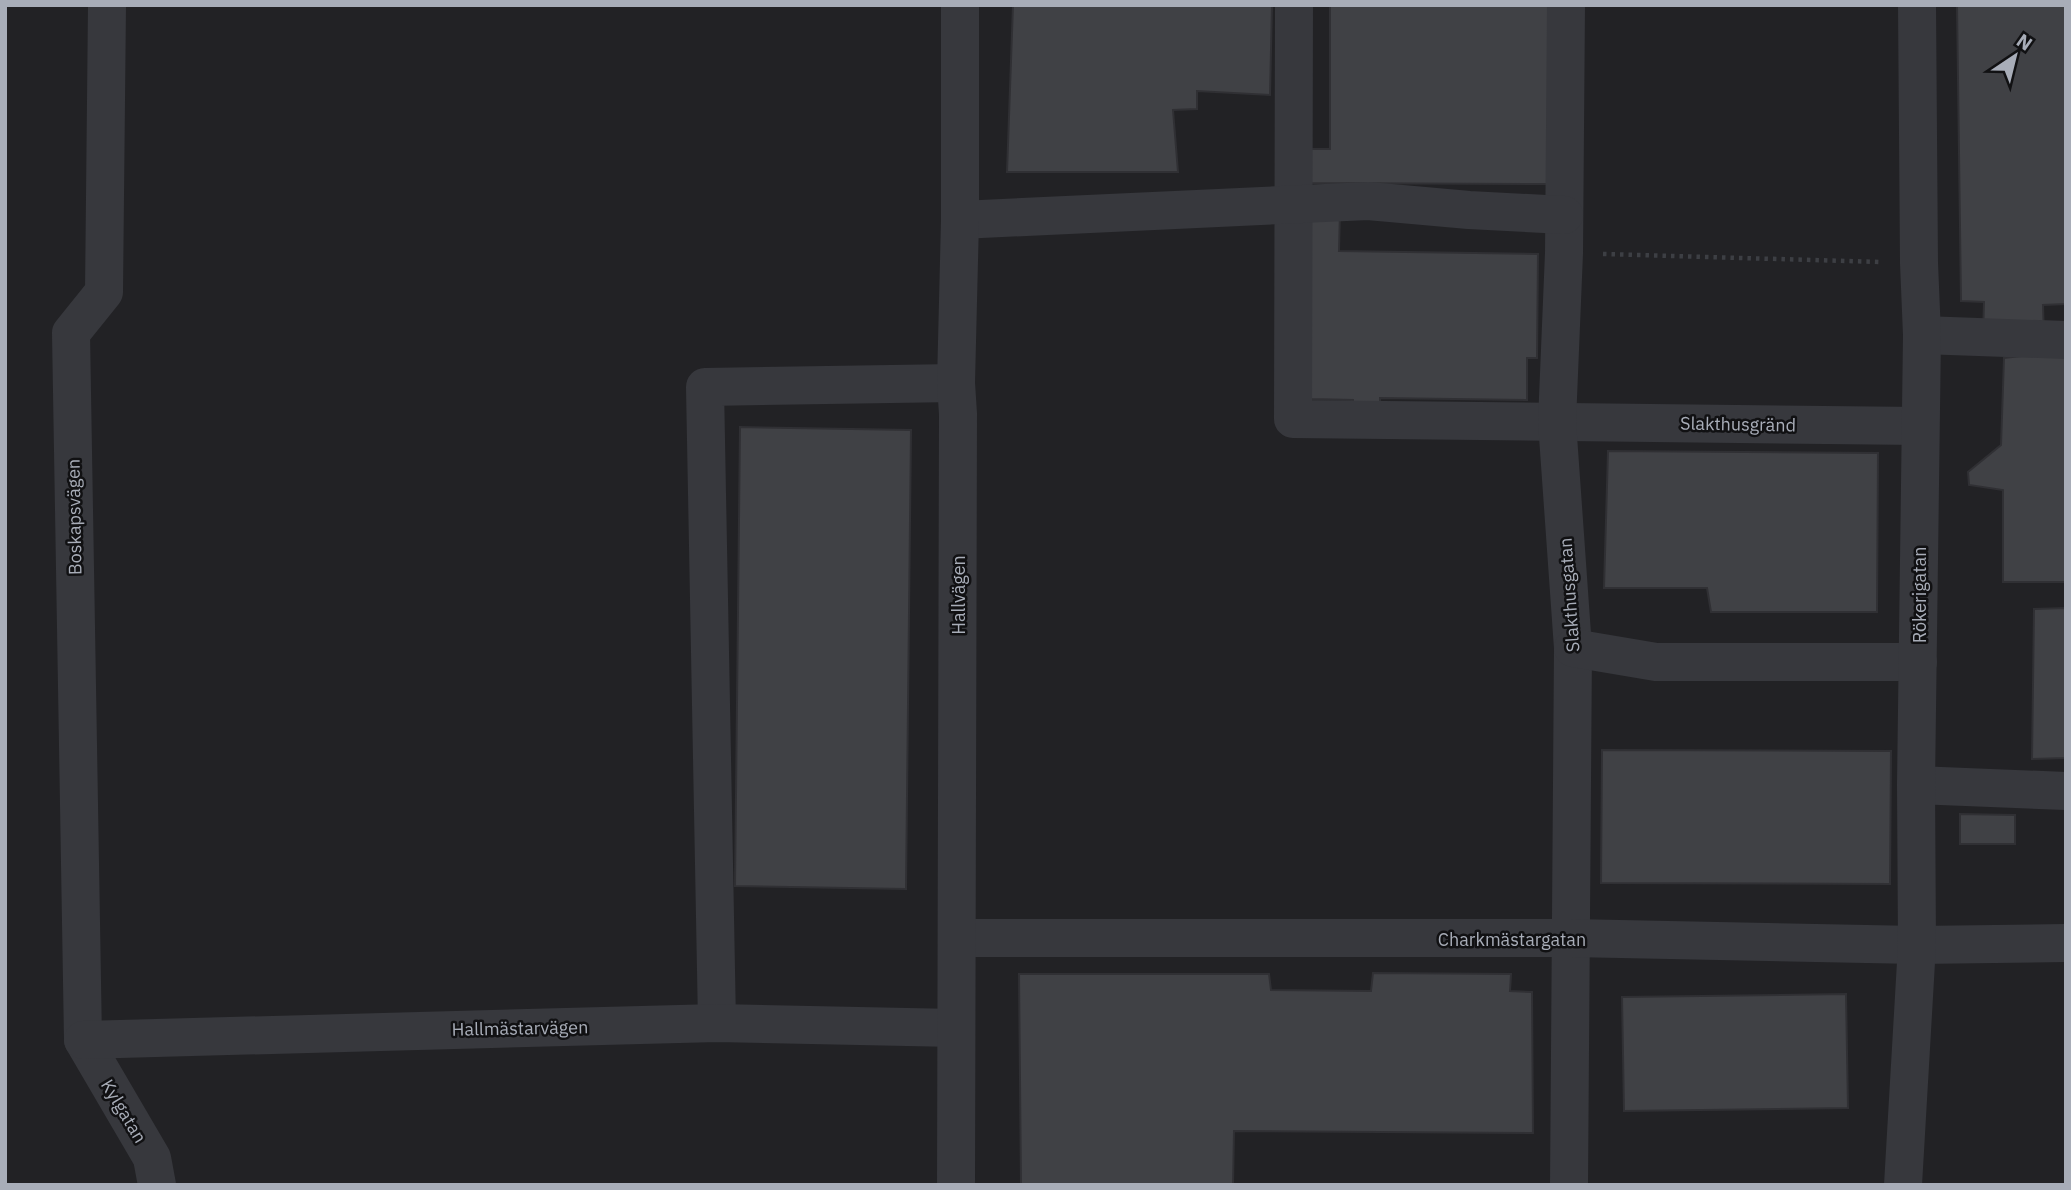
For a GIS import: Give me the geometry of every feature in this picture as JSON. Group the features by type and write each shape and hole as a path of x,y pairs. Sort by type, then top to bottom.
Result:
{"street":[{"name":"Boskapsvägen","path":"83,1040 71,333 104,292 107,5"},
{"name":"Hallvägen","path":"956,1185 956,383 960,220 960,5"},
{"path":"1292,204 1294,5"},
{"name":"Slakthusgatan","path":"1566,5 1564,253 1557,422 1573,648 1569,1185"},
{"name":"Rökerigatan","path":"1903,1185 1917,945 1916,785 1922,335 1917,5"},
{"path":"960,220 1368,201 1563,215"},
{"name":"Slakthusgränd","path":"1292,204 1293,419 1920,426"},
{"path":"1922,335 2066,340"},
{"path":"717,1023 705,387 956,383"},
{"path":"1573,648 1656,662 1918,662"},
{"path":"1916,785 2066,791"},
{"name":"Charkmästargatan","path":"957,938 1570,938 1917,945 2066,943"},
{"name":"Hallmästarvägen","path":"83,1040 717,1023 956,1028"},
{"name":"Kylgatan","path":"83,1040 152,1158 157,1185"}],"path":[{"path":"1564,253 1919,263"}],"shaded area":[{"path":"5,5 2066,5 2066,1185 5,1185"}],"building":[{"path":"1013,5 1272,5 1270,95 1197,91 1197,109 1173,110 1178,172 1007,172"},
{"path":"1330,5 1551,5 1551,184 1307,183 1308,149 1330,149"},
{"path":"1957,5 2066,5 2066,304 2043,305 2044,336 1983,335 1984,302 1961,301"},
{"path":"1310,210 1340,211 1339,251 1538,254 1537,358 1527,358 1527,400 1380,398 1380,412 1353,411 1353,400 1311,399"},
{"path":"2066,351 2066,582 2003,582 2003,490 1969,485 1968,472 2001,445 2004,358"},
{"path":"740,427 911,430 906,889 735,886"},
{"path":"1608,451 1878,453 1877,612 1711,612 1707,588 1604,588"},
{"path":"2066,608 2066,758 2032,759 2034,609"},
{"path":"1602,750 1891,751 1890,884 1601,883"},
{"path":"1960,814 2015,815 2015,844 1960,844"},
{"path":"1373,973 1511,974 1510,991 1532,992 1533,1133 1234,1131 1233,1185 1021,1185 1019,974 1269,974 1271,990 1371,991"},
{"path":"1846,994 1848,1108 1624,1111 1622,997"}]}
